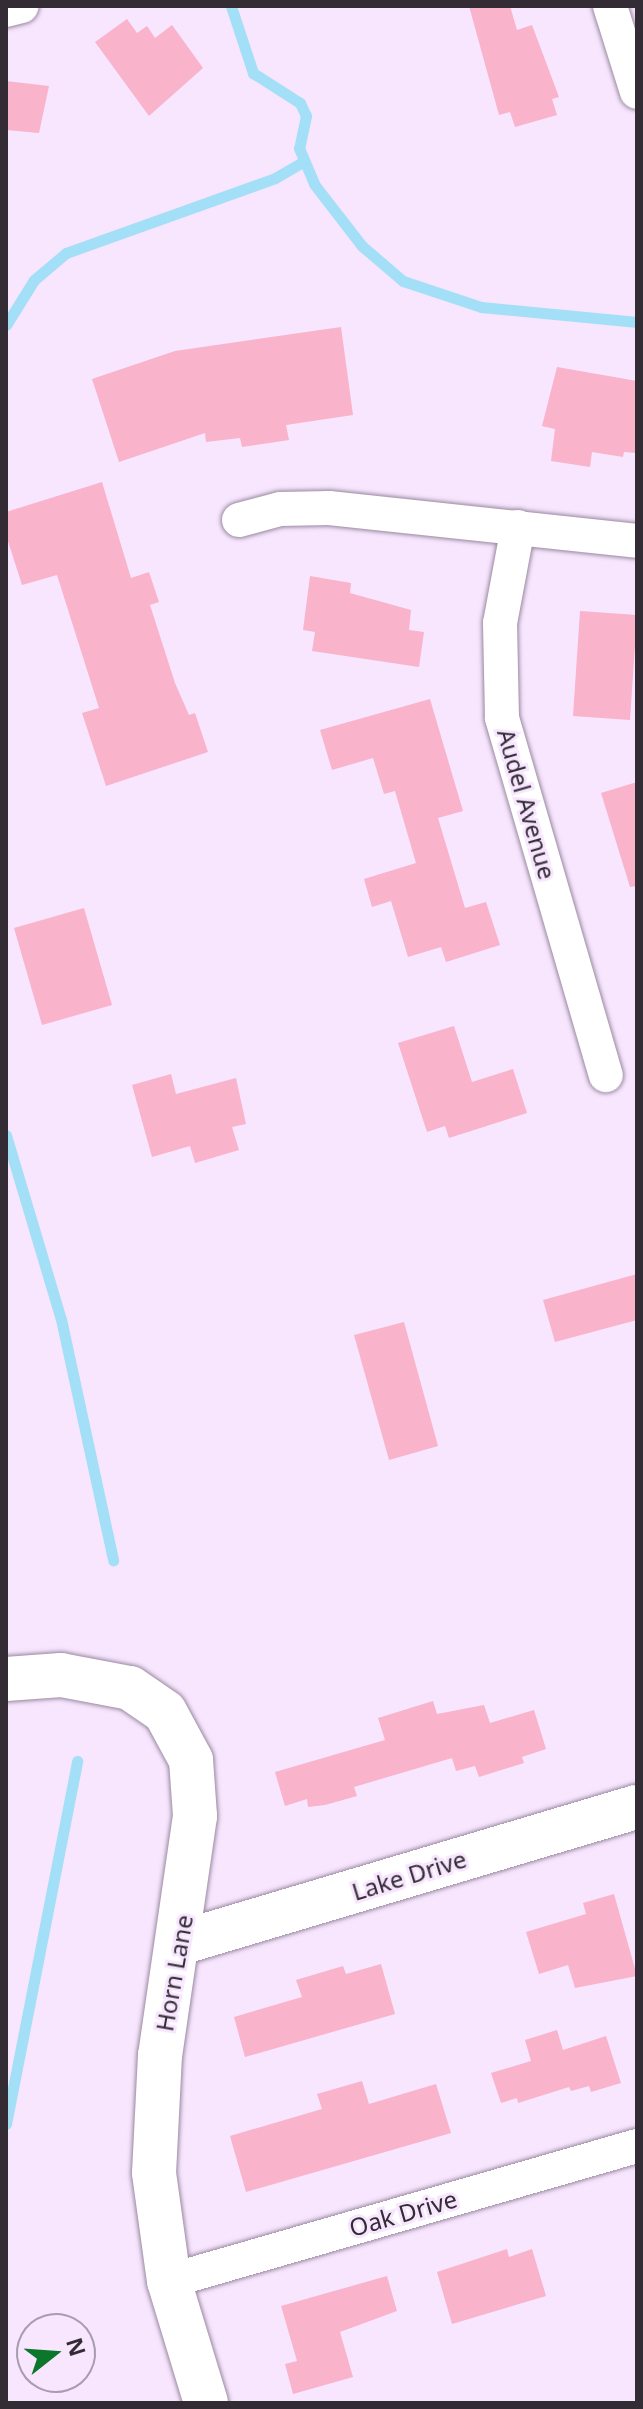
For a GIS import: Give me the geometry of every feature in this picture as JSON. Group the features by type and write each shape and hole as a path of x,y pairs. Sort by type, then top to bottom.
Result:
{"street":[{"path":"6,10 22,6"},
{"path":"610,6 637,92"},
{"path":"239,520 303,507 637,541"},
{"name":"Audel Avenue","path":"518,527 500,623 502,718 606,1075"},
{"name":"Horn Lane","path":"6,1679 61,1675 130,1688 165,1712 178,1729 191,1760 195,1816 180,1943 160,2055 154,2160 158,2228 169,2281 206,2403"},
{"name":"Lake Drive","path":"180,1943 637,1807"},
{"name":"Oak Drive","path":"169,2281 637,2146"}],"building":[{"path":"469,6 510,6 517,30 532,25 559,97 552,99 557,115 515,127 510,112 499,115"},
{"path":"127,19 137,33 147,26 155,38 172,25 203,68 149,116 95,42"},
{"path":"6,81 49,86 39,133 6,130"},
{"path":"341,327 353,415 286,425 289,440 242,447 240,438 206,442 205,433 119,462 92,379 175,351"},
{"path":"557,367 637,381 637,453 624,452 623,457 592,452 590,467 551,461 555,429 542,426"},
{"path":"102,482 131,578 149,572 159,602 150,605 175,683 189,715 195,713 208,752 106,786 82,713 99,708 57,575 22,585 6,535 6,512"},
{"path":"310,576 351,583 350,593 411,610 409,630 424,632 419,667 312,651 315,632 303,630"},
{"path":"580,611 637,615 630,720 573,716"},
{"path":"430,699 463,811 438,818 465,908 486,902 500,945 446,962 441,947 408,957 391,901 372,907 364,879 416,863 395,791 384,794 373,758 332,770 320,730"},
{"path":"637,782 637,886 630,887 601,793"},
{"path":"84,908 112,1005 42,1025 14,928"},
{"path":"454,1026 472,1082 513,1069 527,1113 449,1138 445,1126 427,1132 398,1043"},
{"path":"171,1074 176,1094 236,1078 246,1124 232,1127 239,1150 195,1163 190,1146 152,1157 132,1085"},
{"path":"637,1274 637,1320 555,1342 543,1300"},
{"path":"404,1322 438,1446 389,1460 354,1335"},
{"path":"433,1701 437,1714 484,1705 490,1723 534,1710 546,1749 522,1757 524,1763 479,1777 475,1766 456,1771 452,1758 354,1787 357,1796 325,1805 308,1807 307,1799 285,1806 275,1772 385,1740 378,1718"},
{"path":"614,1894 637,1976 575,1988 568,1965 539,1974 526,1932 586,1914 583,1903"},
{"path":"381,1964 395,2014 245,2057 234,2017 302,1997 296,1980 343,1966 346,1974"},
{"path":"557,2030 563,2050 606,2036 621,2083 591,2092 589,2086 571,2091 569,2087 518,2103 517,2098 501,2103 491,2073 531,2061 525,2040"},
{"path":"362,2081 369,2104 436,2084 451,2133 246,2192 230,2136 322,2109 317,2094"},
{"path":"507,2249 509,2257 532,2249 546,2296 452,2324 437,2272"},
{"path":"387,2276 397,2311 340,2332 353,2377 293,2394 285,2364 297,2361 281,2306"}],"waterway":[{"path":"231,6 253,73 300,103 306,116 299,148 314,184 362,246 403,281 481,307 637,322"},
{"path":"6,325 34,280 66,253 275,178 303,162"},
{"path":"6,1135 61,1319 113,1560"},
{"path":"6,2124 77,1761"}]}
